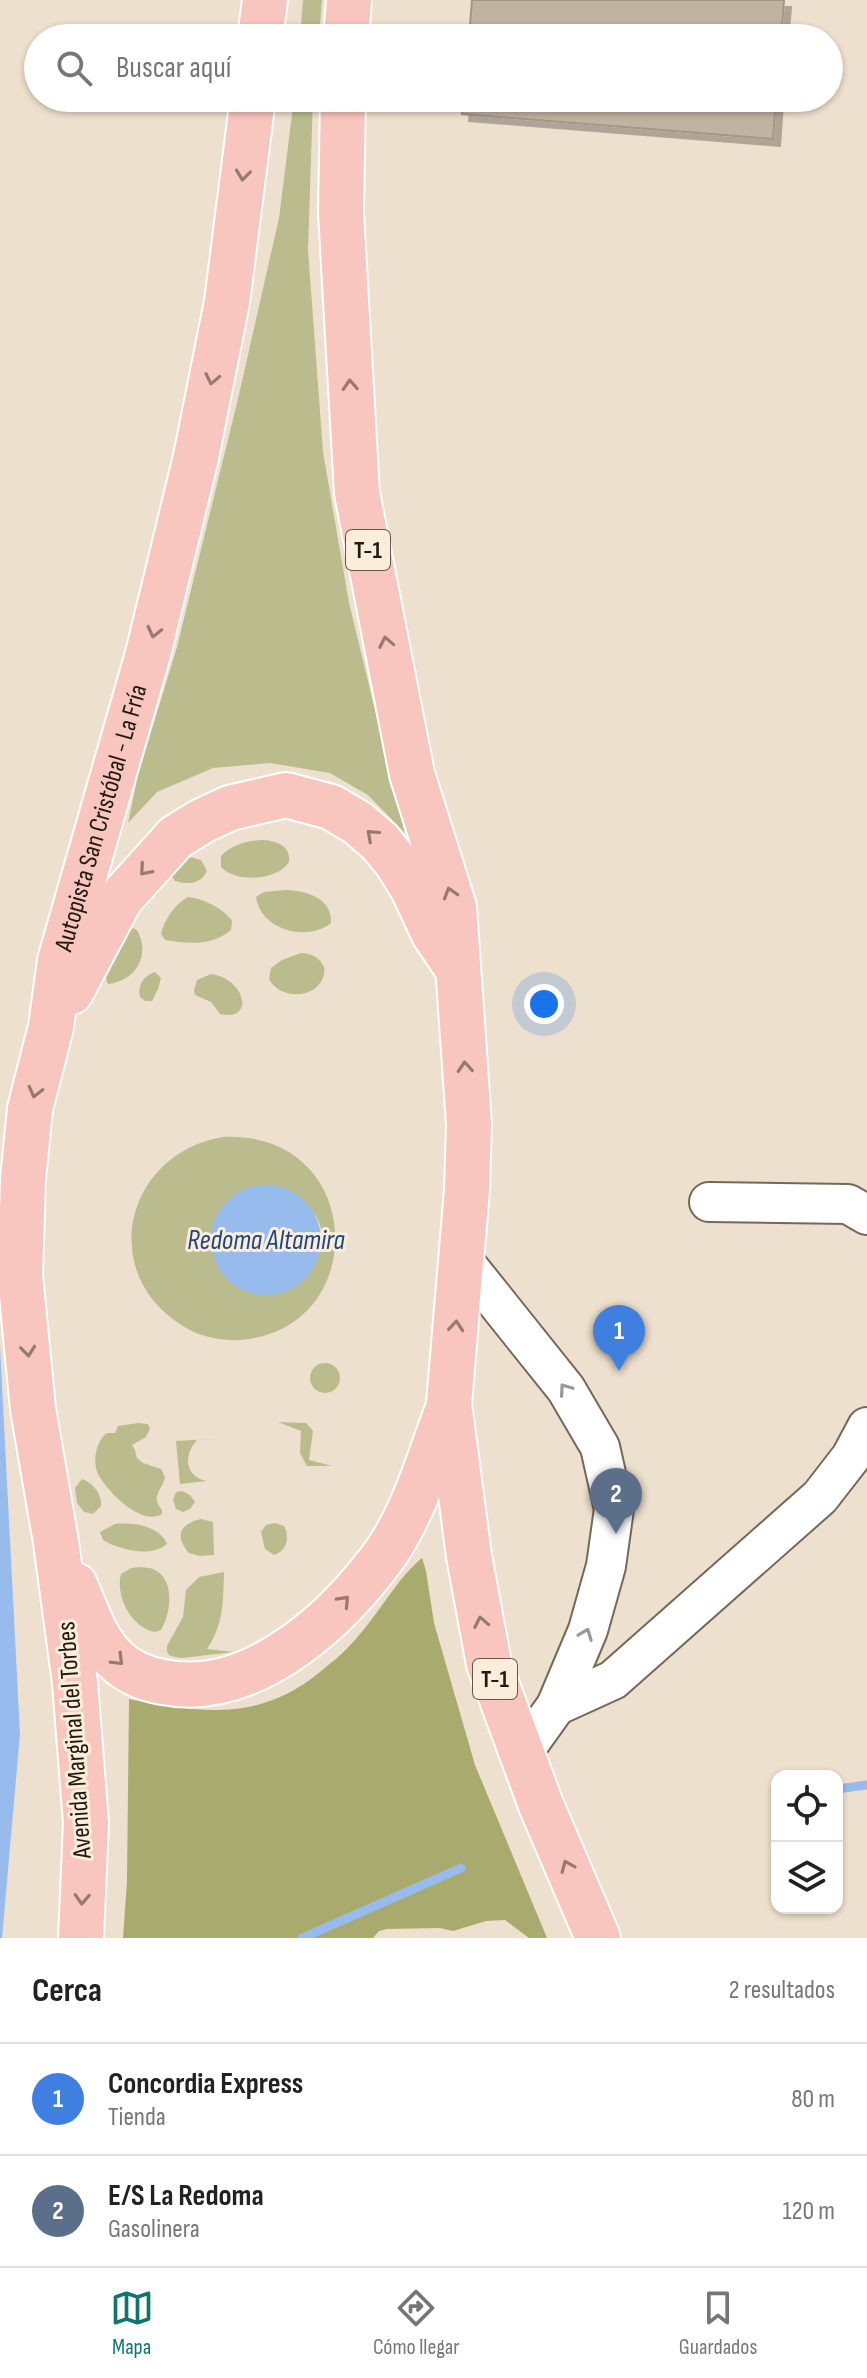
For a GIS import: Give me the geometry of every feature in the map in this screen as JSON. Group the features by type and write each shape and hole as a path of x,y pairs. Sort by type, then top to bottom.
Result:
{"highway":[{"path":"262,24 265,0"},
{"path":"347,24 349,0"},
{"name":"Autopista San Cristóbal - La Fría","path":"56,1542 33,1409 20,1275 23,1179 30,1109 51,1027 60,961 148,654 196,457 227,302 251,112"},
{"name":"T-1","path":"343,112 341,213 357,493 412,774 454,907 469,1124 467,1190 449,1404 469,1556 489,1664 521,1755 598,1938"},
{"path":"51,1027 121,898 176,837 230,808 286,795 331,807 358,823 380,842 405,876 434,934 459,970"},
{"path":"56,1542 94,1630 113,1658 128,1670 146,1679 183,1686 219,1683 242,1675 283,1654 324,1623 377,1565 408,1514 449,1404"},
{"name":"Avenida Marginal del Torbes","path":"56,1542 75,1683 86,1823 81,1938"}],"lane":[{"path":"709,1202 848,1204 867,1215"},
{"path":"462,1259 566,1389 600,1447 614,1509 606,1566 588,1630 556,1706 521,1755"},
{"path":"556,1706 613,1680 809,1508 851,1457 867,1427"}],"green space":[{"path":"303,0 322,0 320,24 301,24"},
{"path":"292,112 313,112 308,250 323,452 349,603 405,833 368,795 330,773 270,763 213,768 157,792 128,823 138,775 177,647 279,218"},
{"path":"263,840 278,843 288,852 289,862 283,868 256,878 236,876 221,867 221,856 230,849 246,842"},
{"path":"186,856 201,860 207,871 198,881 175,881 169,872"},
{"path":"286,890 310,894 323,902 331,923 310,932 287,930 276,925 260,909 256,897 264,892"},
{"path":"188,897 207,902 224,912 232,921 231,930 208,941 165,940 161,934 167,918"},
{"path":"133,928 141,939 138,965 126,978 108,984 107,970 112,954"},
{"path":"301,953 311,955 322,963 324,973 319,985 296,994 274,986 269,979 271,968"},
{"path":"155,972 161,978 158,989 152,1001 145,1001 139,993 141,985 145,978"},
{"path":"211,974 223,977 238,991 242,998 239,1012 220,1014 211,1002 195,995 197,980"},
{"path":"223,1137 270,1143 305,1164 326,1195 335,1232 331,1269 314,1303 284,1328 241,1340 204,1336 183,1326 156,1303 139,1276 132,1247 134,1218 145,1190 164,1166 190,1148","holes":["267,1185 302,1200 312,1210 322,1232 322,1245 314,1264 291,1288 271,1294 247,1291 229,1280 217,1264 212,1244 214,1224 224,1206 241,1192"]},
{"path":"325,1363 336,1367 340,1378 336,1389 325,1393 314,1389 310,1378 314,1367"},
{"path":"278,1422 306,1423 313,1431 309,1460 332,1466 307,1466 300,1453 301,1431"},
{"path":"148,1424 150,1429 146,1437 132,1445 137,1458 161,1469 165,1477 157,1497 162,1514 154,1517 144,1516 126,1505 109,1489 96,1469 96,1452 103,1437 107,1433 115,1433 118,1426"},
{"path":"229,1438 197,1440 190,1452 188,1465 194,1475 207,1481 180,1484 176,1441"},
{"path":"82,1479 93,1486 100,1497 101,1506 93,1514 84,1512 77,1503 75,1488"},
{"path":"182,1491 195,1502 183,1512 176,1509 173,1500 176,1492"},
{"path":"201,1519 213,1522 214,1555 200,1556 189,1553 184,1547 181,1536 184,1527"},
{"path":"275,1523 284,1526 287,1539 282,1550 274,1555 265,1549 261,1532 266,1525"},
{"path":"115,1524 145,1526 158,1533 167,1544 144,1552 118,1547 103,1540 100,1532"},
{"path":"422,1558 434,1623 475,1765 547,1938 529,1938 505,1920 486,1921 453,1931 440,1928 387,1929 379,1931 373,1938 123,1938 127,1881 129,1699 181,1708 229,1710 275,1699 320,1672 346,1649"},
{"path":"140,1567 160,1574 168,1588 167,1615 161,1630 155,1632 146,1629 132,1617 120,1591 121,1574"},
{"path":"224,1572 220,1621 207,1649 234,1652 182,1658 170,1656 167,1646 183,1617 186,1590 199,1577"}],"water":[{"name":"Redoma Altamira","path":"266,1185 287,1190 305,1201 316,1219 321,1240 316,1261 305,1279 287,1290 266,1295 245,1290 227,1279 216,1261 211,1240 216,1219 227,1201 245,1190"},
{"path":"0,1346 20,1734 2,1938 0,1938"}],"building":[{"path":"472,0 784,0 782,24 470,24"},
{"path":"462,112 775,112 773,139"}],"waterway":[{"path":"843,1788 867,1785"},
{"path":"302,1938 461,1868"}],"place":[{"name":"Concordia Express","path":"619,1371"},
{"name":"E/S La Redoma","path":"616,1534"}]}
